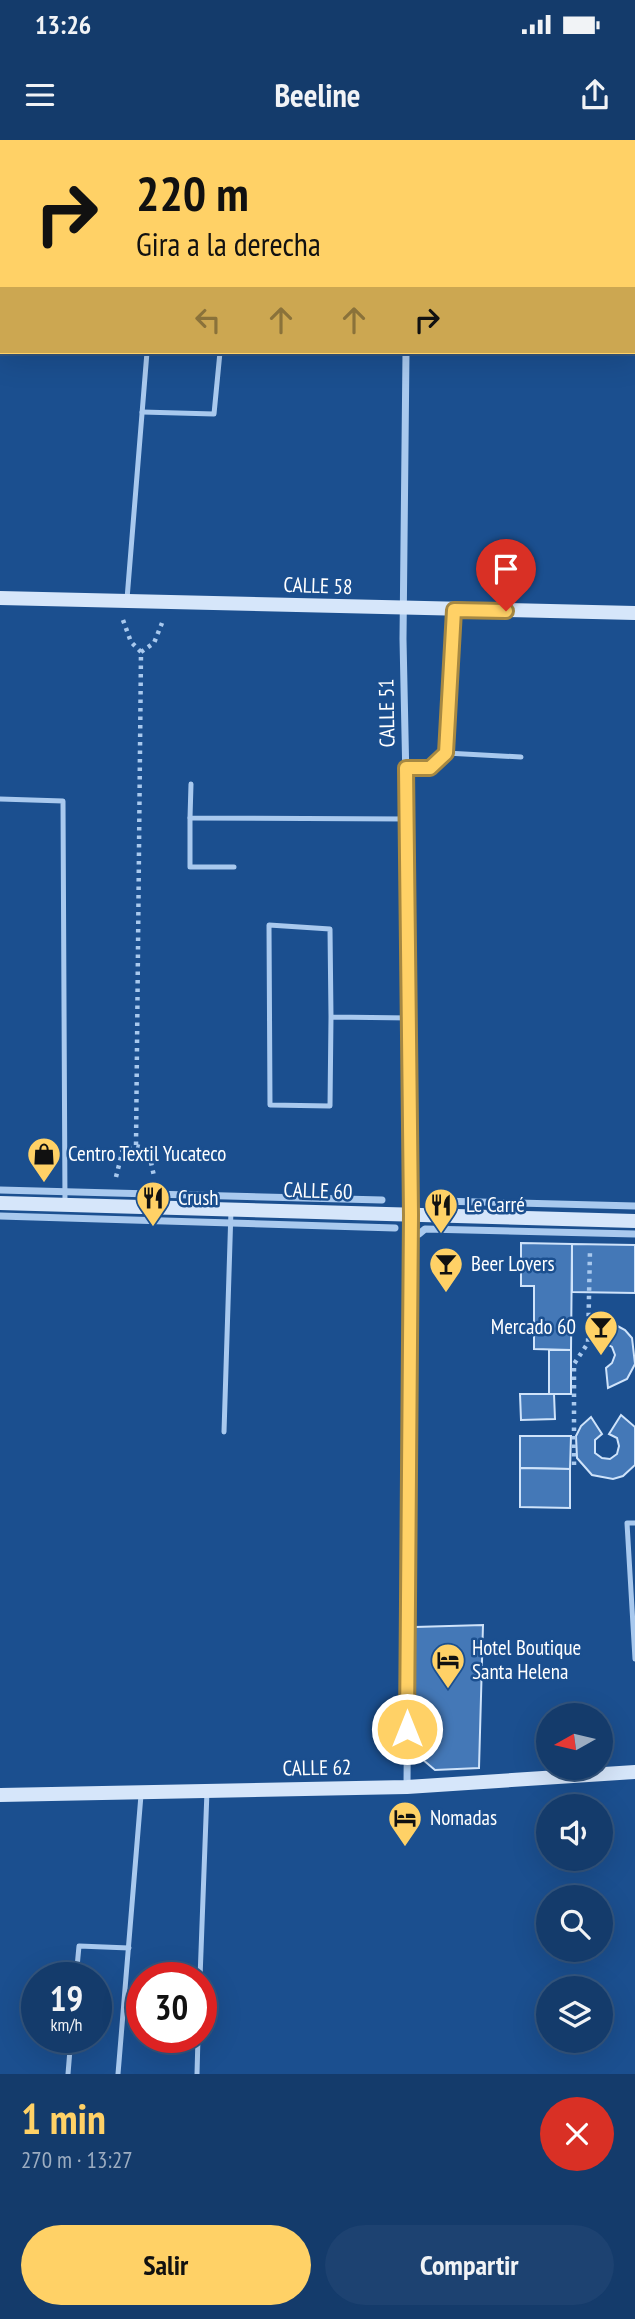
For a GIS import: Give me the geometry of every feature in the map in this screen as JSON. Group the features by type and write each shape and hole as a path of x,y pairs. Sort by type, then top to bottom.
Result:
{"main road":[{"name":"CALLE 58","path":"0,598 403,609 635,612"},
{"name":"CALLE 60","path":"0,1203 65,1198 231,1217 411,1215 635,1221"},
{"name":"CALLE 62","path":"0,1794 407,1787 635,1772"}],"street":[{"name":"CALLE 51","path":"406,354 403,609 411,1018 407,1787"},
{"path":"0,1190 65,1198 112,1193 382,1200"},
{"path":"439,1201 635,1206"},
{"path":"0,1216 231,1217 395,1228"},
{"path":"419,1234 425,1229 635,1234"}],"lane":[{"path":"127,602 147,354"},
{"path":"142,412 214,414 220,354"},
{"path":"406,768 430,768 446,753 454,610"},
{"path":"446,753 521,757"},
{"path":"191,784 190,867 234,867"},
{"path":"0,799 63,801 65,1198"},
{"path":"190,818 407,818"},
{"path":"269,925 330,929 331,1017 330,1106 270,1105 269,925"},
{"path":"331,1017 411,1018"},
{"path":"224,1432 231,1217"},
{"path":"635,1523 627,1523 635,1659"},
{"path":"201,1962 207,1791"},
{"path":"118,2074 142,1792"},
{"path":"77,1962 79,1945 129,1948"},
{"path":"68,2074 70,2053"},
{"path":"197,2074 198,2053"}],"path":[{"path":"122,617 131,642 141,652 136,1146"},
{"path":"141,652 154,643 164,618"},
{"path":"112,1193 123,1149 136,1146 148,1149 157,1194"},
{"path":"574,1465 574,1364 588,1343 590,1233"}],"building":[{"path":"521,1243 572,1244 571,1350 534,1349 534,1286 521,1286"},
{"path":"572,1244 635,1245 635,1293 572,1292"},
{"path":"612,1323 625,1330 632,1338 635,1364 627,1379 608,1388 606,1368 615,1355 612,1347 605,1343"},
{"path":"549,1350 571,1350 571,1394 549,1394"},
{"path":"520,1394 554,1394 555,1419 521,1420"},
{"path":"621,1415 635,1427 635,1465 623,1476 613,1479 592,1475 577,1458 576,1436 581,1426 591,1417 602,1434 595,1440 595,1453 610,1459 617,1454 619,1446 617,1438 609,1434"},
{"path":"520,1436 571,1436 570,1469 520,1468"},
{"path":"520,1468 570,1469 570,1508 520,1507"},
{"name":"Hotel Boutique Santa Helena","path":"483,1625 479,1768 435,1770 415,1753 415,1627"}],"place":[{"name":"Centro Textil Yucateco","path":"44,1184"},
{"name":"Crush","path":"153,1228"},
{"name":"Le Carré","path":"441,1235"},
{"name":"Beer Lovers","path":"446,1294"},
{"name":"Mercado 60","path":"601,1357"},
{"name":"Hotel Boutique Santa Helena","path":"448,1690"},
{"name":"Nomadas","path":"405,1848"}],"route":[{"path":"407,1729 411,1018 406,768 430,768 446,753 454,610 506,611"}]}
